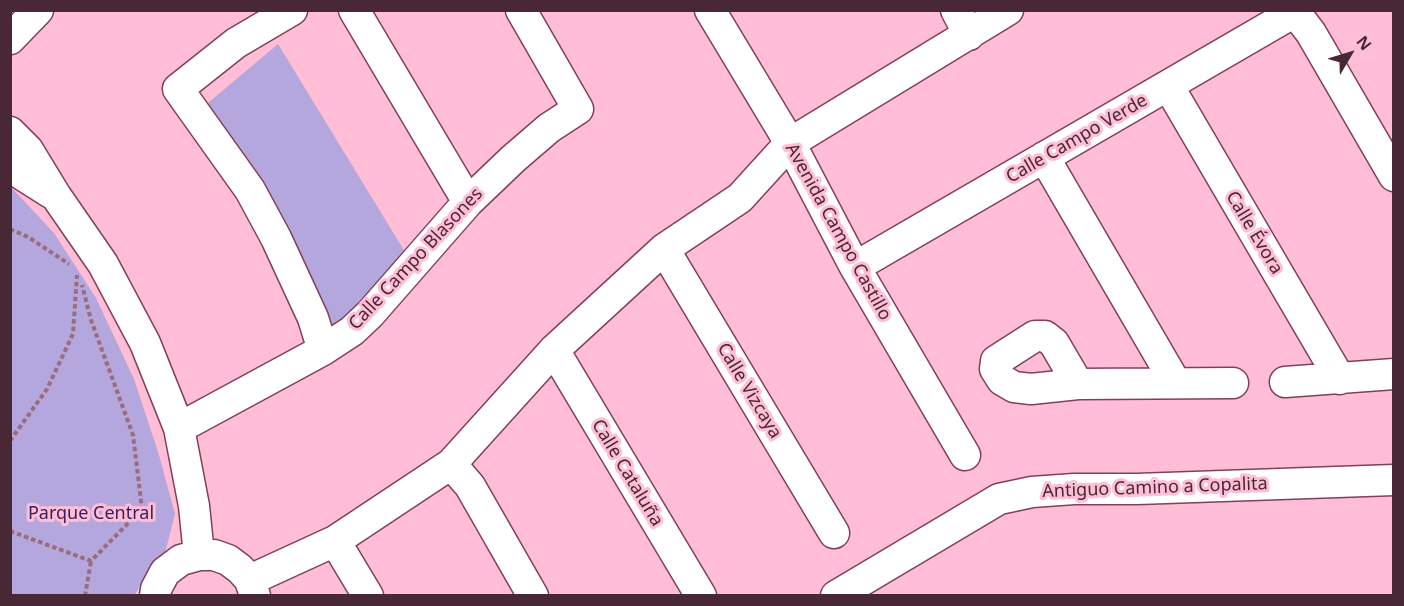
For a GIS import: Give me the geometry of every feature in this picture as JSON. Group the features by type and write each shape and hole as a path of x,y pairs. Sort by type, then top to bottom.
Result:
{"street":[{"path":"11,39 39,10"},
{"path":"292,10 236,43 178,89 250,190 276,238 313,318 323,350"},
{"path":"354,10 468,202"},
{"name":"Calle Campo Blasones","path":"179,428 323,350 352,331 370,314 468,202 549,128 578,109 521,10"},
{"path":"154,596 165,572 181,560 199,555 214,555 228,560 240,569 253,588 335,541 451,464 554,350 664,249 740,198 790,143 962,22 1008,10"},
{"path":"1297,11 1394,176"},
{"name":"Calle Campo Verde","path":"855,267 1297,11"},
{"name":"Avenida Campo Castillo","path":"714,12 790,143 855,267 965,455"},
{"name":"Calle Évora","path":"1168,87 1340,379"},
{"path":"10,132 28,150 56,196 103,264 126,304 161,379 179,428 194,506 199,555"},
{"path":"1044,157 1175,382"},
{"path":"10,167 56,196"},
{"name":"Calle Vizcaya","path":"664,249 834,533"},
{"name":"Calle Cataluña","path":"554,350 701,596"},
{"path":"1285,382 1394,374"},
{"path":"1078,384 1233,383"},
{"path":"451,464 470,486 533,596"},
{"name":"Antiguo Camino a Copalita","path":"836,596 999,499 1032,492 1394,480"},
{"path":"335,541 364,592"}],"path":[{"path":"10,229 28,237 78,270 91,320 133,435 142,509 91,561 85,596"},
{"path":"10,441 47,389 73,334 78,270"},
{"path":"10,531 91,561"}],"green space":[{"path":"278,44 413,265 323,350 196,113"},
{"name":"Parque Central","path":"10,186 54,233 96,298 134,379 159,455 175,514 165,553 146,573 135,595 11,595"}]}
